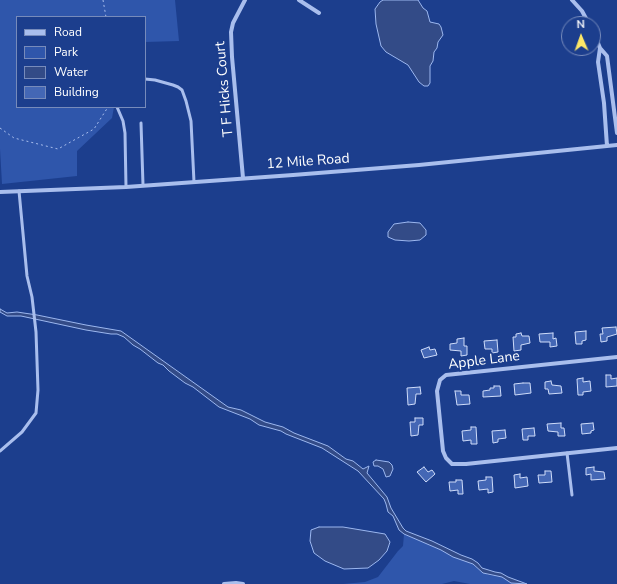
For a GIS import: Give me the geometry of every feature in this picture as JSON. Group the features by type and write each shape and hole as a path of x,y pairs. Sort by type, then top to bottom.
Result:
{"street":[{"name":"T F Hicks Court","path":"243,178 231,37 233,23 245,0"},
{"path":"299,0 319,13"},
{"path":"572,0 585,16"},
{"path":"601,49 607,56 617,133"},
{"path":"599,56 598,62 604,103 607,146"},
{"path":"604,103 614,102"},
{"name":"12 Mile Road","path":"0,192 194,182 419,165 617,145"},
{"name":"Apple Lane","path":"617,357 446,375 440,380 437,391 443,451 446,458 452,464 466,464 617,448"},
{"path":"224,584 243,584"}],"lane":[{"path":"146,79 173,85 182,90 191,121 194,182"},
{"path":"117,108 123,121 125,133 126,186"},
{"path":"141,123 143,185"},
{"path":"0,451 22,432 36,413 38,390 36,332 32,297 27,276 19,191"},
{"path":"567,453 572,495"}],"path":[{"path":"103,0 106,16"},
{"path":"0,128 14,138 58,149 94,129 107,108"}],"green space":[{"path":"0,0 175,0 179,41 146,42 146,16 16,16 16,108 114,108 112,118 77,151 77,176 2,184 0,149"},
{"path":"404,534 473,564 488,575 502,577 511,583 516,584 470,584 454,581 442,584 343,584 365,582 378,577 403,546"}],"water":[{"path":"383,0 418,0 427,11 430,22 439,24 441,27 443,35 434,52 433,61 430,66 430,83 428,86 424,86 419,82 408,65 386,52 381,46 376,24 375,9"},
{"path":"408,222 420,223 426,230 426,235 420,240 409,241 395,240 388,237 388,232 394,224"},
{"path":"0,309 7,313 17,312 37,315 121,331 228,407 241,410 265,422 283,427 294,433 328,446 363,469 369,466 367,473 387,497 391,508 406,531 472,559 482,568 501,573 527,584 511,583 502,577 483,573 473,564 453,557 441,550 404,534 399,530 393,516 388,512 384,499 358,471 322,448 281,431 259,425 250,419 219,407 124,337 117,334 86,330 21,316 7,316 0,312"},
{"path":"376,460 389,462 392,465 393,469 390,476 386,477 383,469 378,466 374,466 373,462"},
{"path":"319,527 343,527 385,534 390,542 387,551 379,560 368,568 344,569 325,561 314,553 310,541 311,530"}],"building":[{"path":"616,327 617,334 607,337 607,341 601,342 600,334 603,334 602,328"},
{"path":"586,331 586,340 582,341 582,344 576,344 575,332"},
{"path":"521,333 522,336 529,336 530,343 521,345 521,350 514,351 513,337 516,337 516,334"},
{"path":"553,333 553,339 556,338 557,346 550,347 550,342 540,342 539,334"},
{"path":"464,338 464,346 467,346 467,355 461,356 461,351 450,350 450,344 457,343 457,339"},
{"path":"497,340 498,352 492,353 492,349 485,349 484,341"},
{"path":"429,347 430,350 435,349 437,355 424,358 421,350"},
{"path":"606,375 611,375 611,379 617,378 617,386 606,387"},
{"path":"583,378 583,382 590,381 591,391 583,392 583,395 578,395 577,379"},
{"path":"551,381 552,385 561,386 562,393 549,394 548,389 545,389 545,382"},
{"path":"530,383 531,393 515,395 514,384"},
{"path":"494,386 500,386 501,396 483,397 483,391 490,390 490,388 494,388"},
{"path":"420,387 421,394 416,394 415,404 408,405 407,388"},
{"path":"455,391 461,391 461,395 469,395 470,404 457,405"},
{"path":"415,418 423,418 423,425 419,425 418,435 411,436 410,422 415,422"},
{"path":"561,423 561,428 564,428 565,436 558,436 558,432 548,431 547,424"},
{"path":"593,423 594,430 591,431 591,433 582,434 581,424"},
{"path":"471,427 476,427 477,444 471,444 471,440 463,441 462,431 471,430"},
{"path":"534,428 535,436 528,436 528,440 523,440 522,429"},
{"path":"505,430 506,438 498,439 498,442 493,443 492,431"},
{"path":"424,467 428,472 432,470 435,474 426,482 417,472"},
{"path":"594,467 594,471 604,472 605,479 591,480 591,474 586,475 586,468"},
{"path":"545,471 551,471 552,482 539,483 538,475 545,475"},
{"path":"520,474 520,478 527,477 528,486 515,488 514,475"},
{"path":"486,477 492,477 493,492 488,493 488,489 479,490 478,481 486,480"},
{"path":"456,480 462,480 463,494 458,494 458,490 450,491 449,482 456,482"}]}
